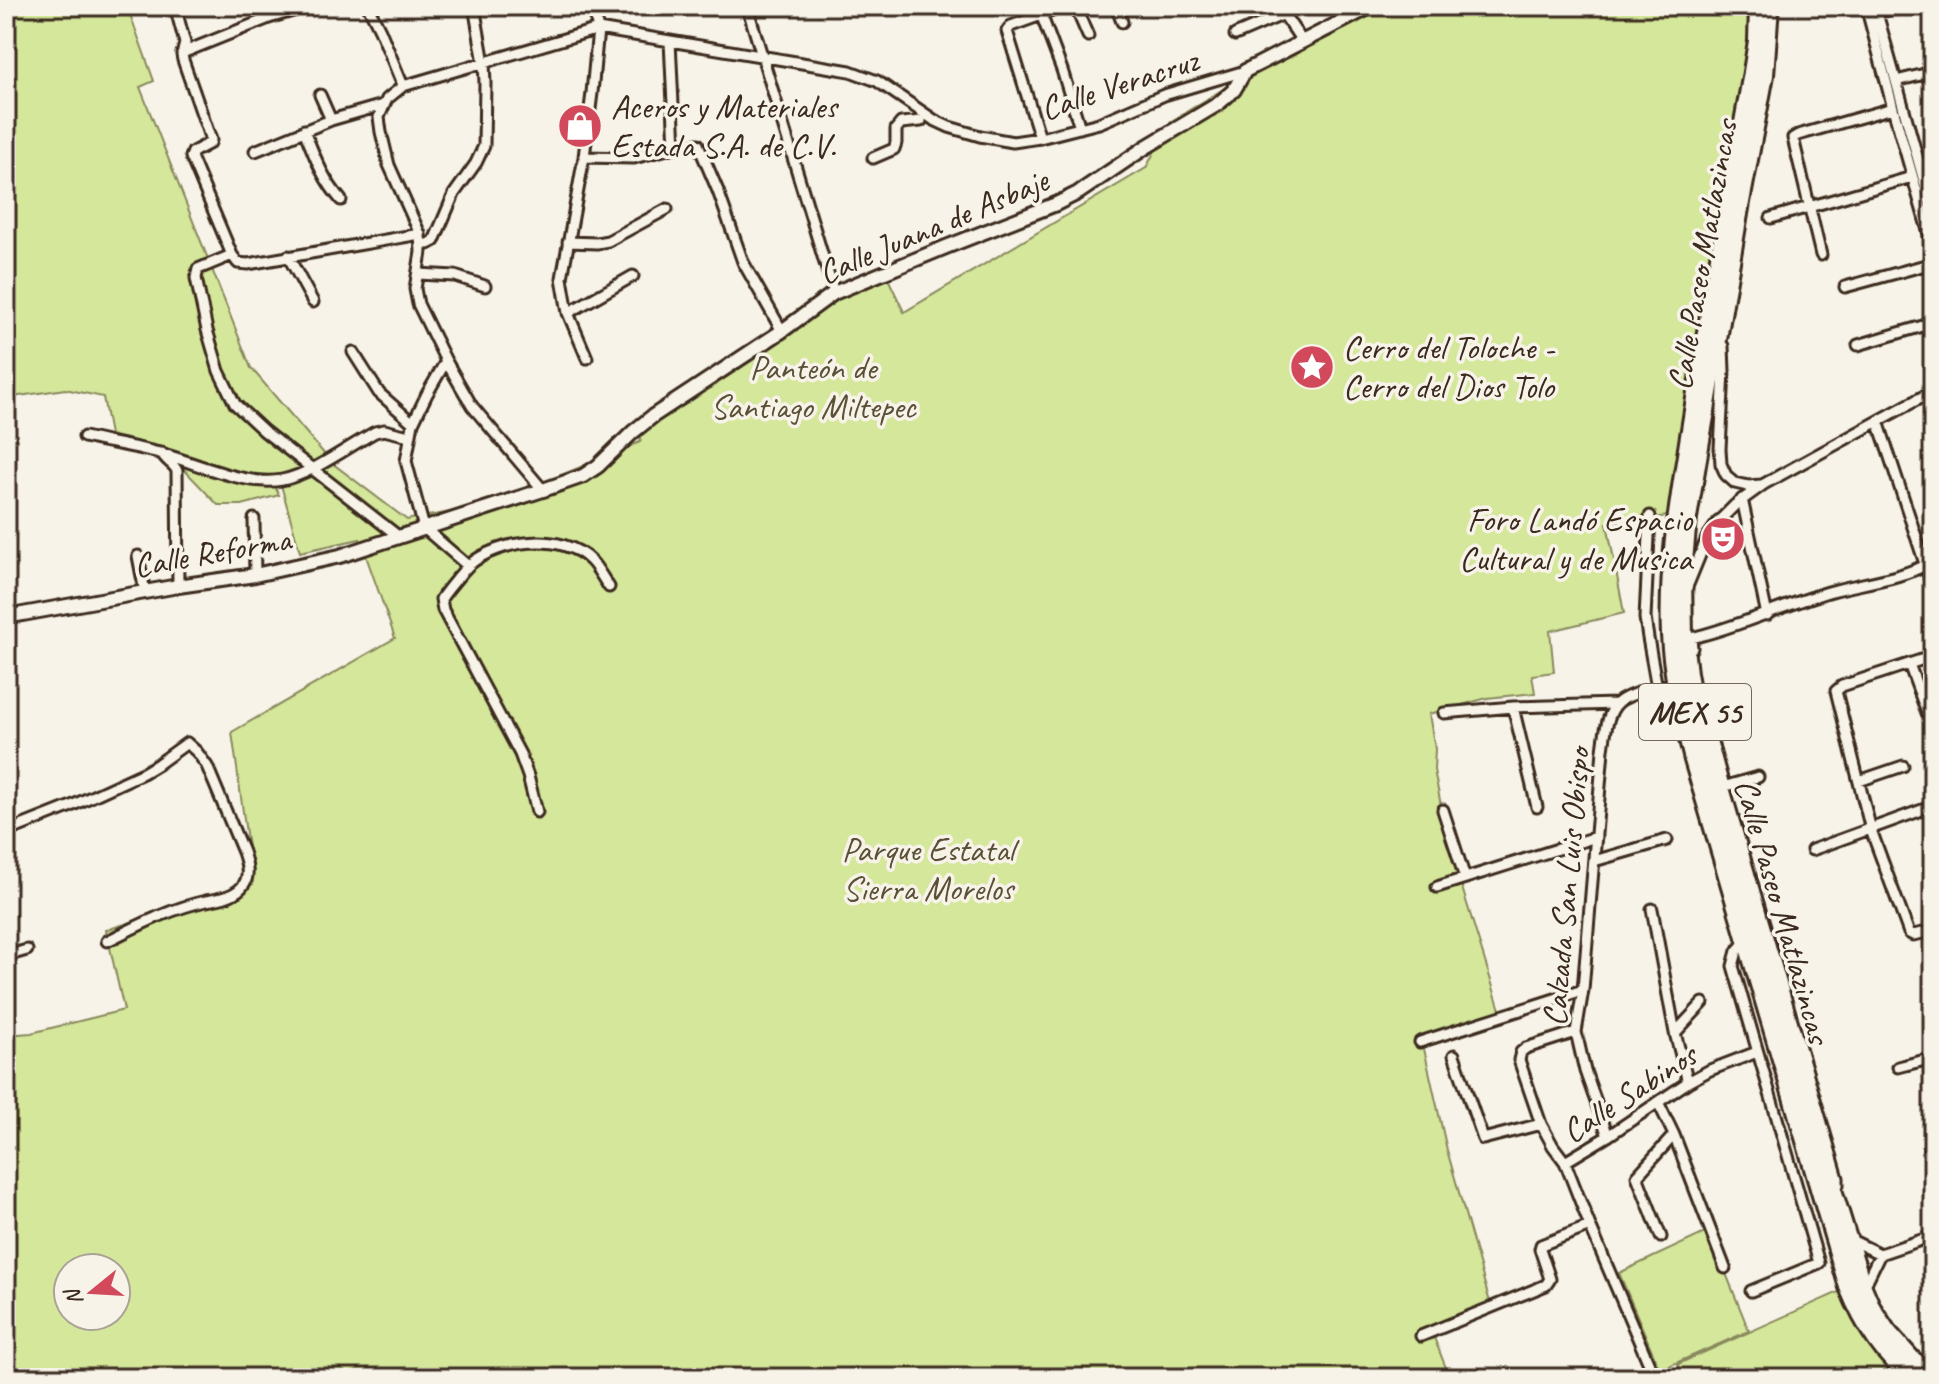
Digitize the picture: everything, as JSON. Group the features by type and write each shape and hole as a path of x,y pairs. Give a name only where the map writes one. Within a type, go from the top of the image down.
{"highway":[{"name":"Calle Paseo Matlazincas","path":"1758,6 1757,41 1721,324 1688,518 1683,572 1684,639 1690,690 1720,787 1723,839 1746,941 1838,1255 1856,1306 1876,1340 1896,1365 1912,1378"},
{"name":"Calle Paseo Matlazincas","path":"1770,6 1765,75 1735,199 1675,526 1669,589 1675,683 1693,760 1723,839 1863,1287 1887,1331 1912,1359 1933,1375"}],"street":[{"path":"175,6 185,43 183,60 211,140 193,152 191,157 232,255 242,265 372,243 421,239 428,244 434,241 454,194 481,155 485,134 484,63 474,6"},
{"path":"182,53 269,18 310,6"},
{"path":"368,6 403,86"},
{"path":"587,358 568,313 562,278 584,157 598,29 592,6"},
{"path":"747,6 834,293"},
{"path":"1040,138 1007,29 1040,10 1066,6"},
{"path":"1075,6 1088,36"},
{"path":"1116,6 1122,22"},
{"name":"Calle Juana de Asbaje","path":"424,528 590,472 653,416 834,293 1067,199 1156,140 1218,104 1234,90 1245,71 1372,6"},
{"path":"1866,6 1893,108 1933,213"},
{"path":"1913,6 1876,9 1896,81 1933,248"},
{"path":"1040,10 1080,128"},
{"path":"1235,35 1282,15 1302,41"},
{"path":"543,490 472,406 418,304 415,289 421,239 395,181 379,117 383,105 403,86 598,29"},
{"name":"Calle Veracruz","path":"598,29 864,75 934,120 962,132 1013,142 1040,138 1113,118 1164,95 1245,71"},
{"path":"670,41 675,147"},
{"path":"1896,81 1933,72"},
{"path":"320,95 331,120"},
{"path":"255,151 331,120 383,105"},
{"path":"1821,255 1793,140 1795,136 1893,108"},
{"path":"873,158 894,149 896,129 901,123 921,121"},
{"path":"304,130 323,176 341,200"},
{"path":"584,157 634,158 695,143 701,147 743,262 782,331"},
{"path":"1771,218 1933,171"},
{"path":"568,242 608,241 667,209"},
{"path":"232,255 198,269 196,278 219,371 230,395 246,416 398,536"},
{"path":"288,256 313,302"},
{"path":"1845,287 1933,263"},
{"path":"418,274 455,276 485,286"},
{"path":"568,313 633,276"},
{"path":"1858,345 1933,323"},
{"path":"1721,324 1724,371 1721,464 1726,475 1735,483 1748,486 1764,484"},
{"path":"353,352 379,393 413,423"},
{"path":"446,361 413,423 406,455 407,467 424,528 468,566"},
{"path":"1683,598 1707,538 1718,522 1742,499 1933,391"},
{"path":"1878,421 1929,563 1933,588"},
{"path":"84,437 162,453 256,480 283,480 312,469 375,432 384,430 409,436"},
{"path":"162,453 177,471 178,586"},
{"path":"1742,499 1767,615"},
{"path":"1650,516 1645,618 1657,688"},
{"path":"254,519 255,575"},
{"name":"Calle Reforma","path":"6,617 255,575 340,556 424,528"},
{"path":"537,812 520,754 441,604 444,595 468,566 491,553 524,542 551,542 566,546 591,560 609,587"},
{"path":"138,556 145,592"},
{"path":"1834,1193 1838,1178 1720,787 1698,693 1691,638 1823,594 1901,575 1929,563"},
{"path":"1933,656 1842,686 1836,691 1871,830 1909,933 1915,935 1933,931"},
{"path":"1909,664 1927,713"},
{"name":"Calzada San Luis Obispo","path":"1608,1136 1585,1071 1576,1032 1583,990 1603,750 1608,720 1616,704 1625,698 1675,683"},
{"path":"1444,713 1616,704"},
{"path":"1513,707 1537,807"},
{"path":"6,832 143,773 187,743 201,757 243,852 248,873 246,881 242,888 226,897 170,911 107,941"},
{"path":"1859,781 1903,766"},
{"path":"1720,787 1758,777"},
{"path":"1812,850 1933,806"},
{"path":"1443,810 1465,878"},
{"path":"1437,887 1596,837"},
{"path":"1594,861 1667,840"},
{"path":"1652,909 1675,1033 1688,1082"},
{"path":"1746,941 1737,951 1733,966 1819,1263 1751,1291"},
{"path":"6,956 27,950"},
{"path":"1420,1042 1583,990"},
{"path":"1675,1033 1703,1003"},
{"path":"1565,1162 1541,1124 1519,1056 1526,1048 1576,1032"},
{"name":"Calle Sabinos","path":"1655,1378 1565,1162 1659,1104 1688,1082 1757,1052"},
{"path":"1454,1055 1483,1139 1541,1124"},
{"path":"1898,1067 1933,1058"},
{"path":"1659,1104 1725,1268"},
{"path":"1782,1137 1797,1115"},
{"path":"1661,1237 1637,1176 1674,1135"},
{"path":"1421,1336 1548,1283 1550,1277 1541,1245 1590,1226"},
{"path":"1863,1287 1880,1254 1933,1236"},
{"path":"1847,1238 1880,1254"}],"green space":[{"name":"Parque Estatal Sierra Morelos","path":"6,6 127,6 154,81 140,87 251,368 332,463 407,520 455,511 507,495 640,442 645,422 832,302 886,274 904,312 1146,168 1170,122 1301,41 1371,6 1765,6 1685,514 1607,523 1624,613 1550,631 1554,672 1532,675 1535,693 1487,698 1429,714 1435,749 1434,770 1449,846 1502,1016 1422,1040 1447,1150 1491,1306 1431,1330 1450,1378 6,1378 6,1035 31,1033 124,1010 106,930 253,884 232,732 395,638 360,539 300,552 279,478 270,476 279,495 242,505 218,505 167,449 110,435 103,397 65,389 6,398"},
{"path":"1709,1231 1749,1331 1660,1370 1619,1273"},
{"path":"1861,1282 1880,1323 1933,1378 1681,1378 1678,1364"}],"place":[{"name":"Aceros y Materiales Estada S.A. de C.V.","path":"580,126"},
{"name":"Cerro del Toloche - Cerro del Dios Tolo","path":"1312,367"},
{"name":"Foro Landó Espacio Cultural y de Musica","path":"1723,539"}],"park label":[{"name":"Panteón de Santiago Miltepec","path":"813,386"}]}
